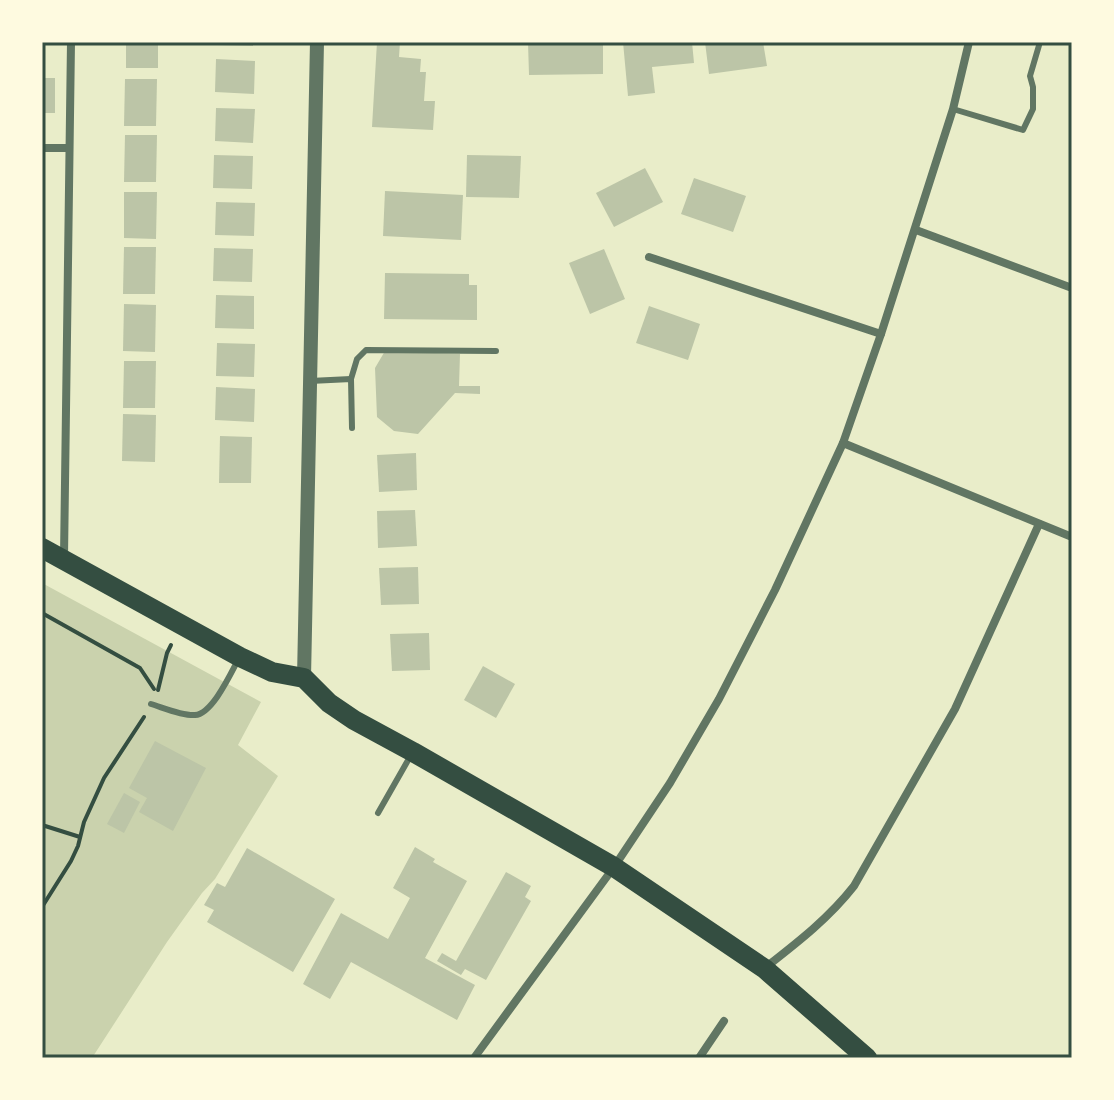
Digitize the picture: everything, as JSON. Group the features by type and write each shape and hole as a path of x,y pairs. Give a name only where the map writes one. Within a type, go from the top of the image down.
{"main road":[{"path":"42,548 240,657 272,672 304,678 329,703 354,720 614,867 765,969 867,1058"}],"street":[{"path":"64,561 71,42"},
{"path":"304,678 317,42"},
{"path":"474,1058 614,867 670,783 719,699 775,590 843,443 916,230 953,109 969,42"},
{"path":"42,148 69,148"},
{"path":"916,230 1072,288"},
{"path":"649,257 881,334"},
{"path":"843,443 1072,537"},
{"path":"765,969 820,923 854,886 955,709 1039,524"},
{"path":"699,1058 724,1021"}],"lane":[{"path":"953,109 1023,130 1033,109 1030,76 1040,42"},
{"path":"352,428 351,379 357,359 366,350 496,351"},
{"path":"310,381 351,379"},
{"path":"151,704 193,716 203,713 211,706 240,657"},
{"path":"378,813 413,752"}],"path":[{"path":"42,613 140,668 157,693 167,653 182,625"},
{"path":"42,907 71,861 104,778 151,704"},
{"path":"42,825 80,837"}],"green space":[{"path":"42,583 261,702 238,745 278,776 215,879 167,942 92,1058 42,1058"}],"building":[{"path":"126,42 158,42 158,68 126,68"},
{"path":"217,42 253,42 253,46 217,45"},
{"path":"377,42 400,42 399,57 421,59 420,72 426,72 424,101 435,101 433,130 372,127"},
{"path":"528,42 603,42 603,74 529,75"},
{"path":"623,42 692,42 694,63 652,67 655,93 628,96"},
{"path":"705,42 763,42 767,66 709,74"},
{"path":"216,59 255,61 254,94 215,92"},
{"path":"42,78 55,78 55,113 42,113"},
{"path":"125,79 157,79 156,126 124,126"},
{"path":"216,108 255,109 253,143 215,141"},
{"path":"125,135 157,135 156,182 124,182"},
{"path":"214,155 253,156 252,189 213,188"},
{"path":"467,155 521,156 519,198 466,197"},
{"path":"645,168 663,202 614,227 596,193"},
{"path":"694,178 746,196 733,232 681,214"},
{"path":"385,191 463,195 461,240 383,236"},
{"path":"124,192 157,192 156,239 124,238"},
{"path":"216,202 255,203 254,236 215,235"},
{"path":"124,247 156,247 155,294 123,294"},
{"path":"214,248 253,249 252,282 213,281"},
{"path":"604,249 625,299 590,314 569,263"},
{"path":"385,273 469,274 469,285 477,285 477,320 384,319"},
{"path":"216,295 254,296 254,329 215,328"},
{"path":"124,304 156,305 155,352 123,351"},
{"path":"649,306 700,324 688,360 636,343"},
{"path":"217,343 255,344 254,377 216,376"},
{"path":"385,351 460,354 459,386 480,386 480,394 455,393 418,434 394,431 377,417 375,368"},
{"path":"124,361 156,361 155,408 123,408"},
{"path":"216,387 255,389 254,422 215,420"},
{"path":"123,414 156,415 155,462 122,461"},
{"path":"220,436 252,437 251,483 219,483"},
{"path":"416,453 417,490 379,492 377,455"},
{"path":"415,510 417,546 378,548 377,511"},
{"path":"418,567 419,604 381,605 379,568"},
{"path":"429,633 430,670 392,671 390,634"},
{"path":"483,666 515,684 496,718 464,700"},
{"path":"155,741 206,768 173,831 139,812 147,798 129,788"},
{"path":"124,793 140,802 124,833 107,824"},
{"path":"415,847 435,859 433,862 467,881 425,958 475,985 457,1020 351,962 330,999 303,984 341,913 388,939 410,898 393,888"},
{"path":"247,848 335,899 293,972 207,922 214,910 204,905 217,883 225,887"},
{"path":"506,872 531,886 525,897 531,901 486,980 465,969 461,975 437,961 442,953 456,961"}]}
